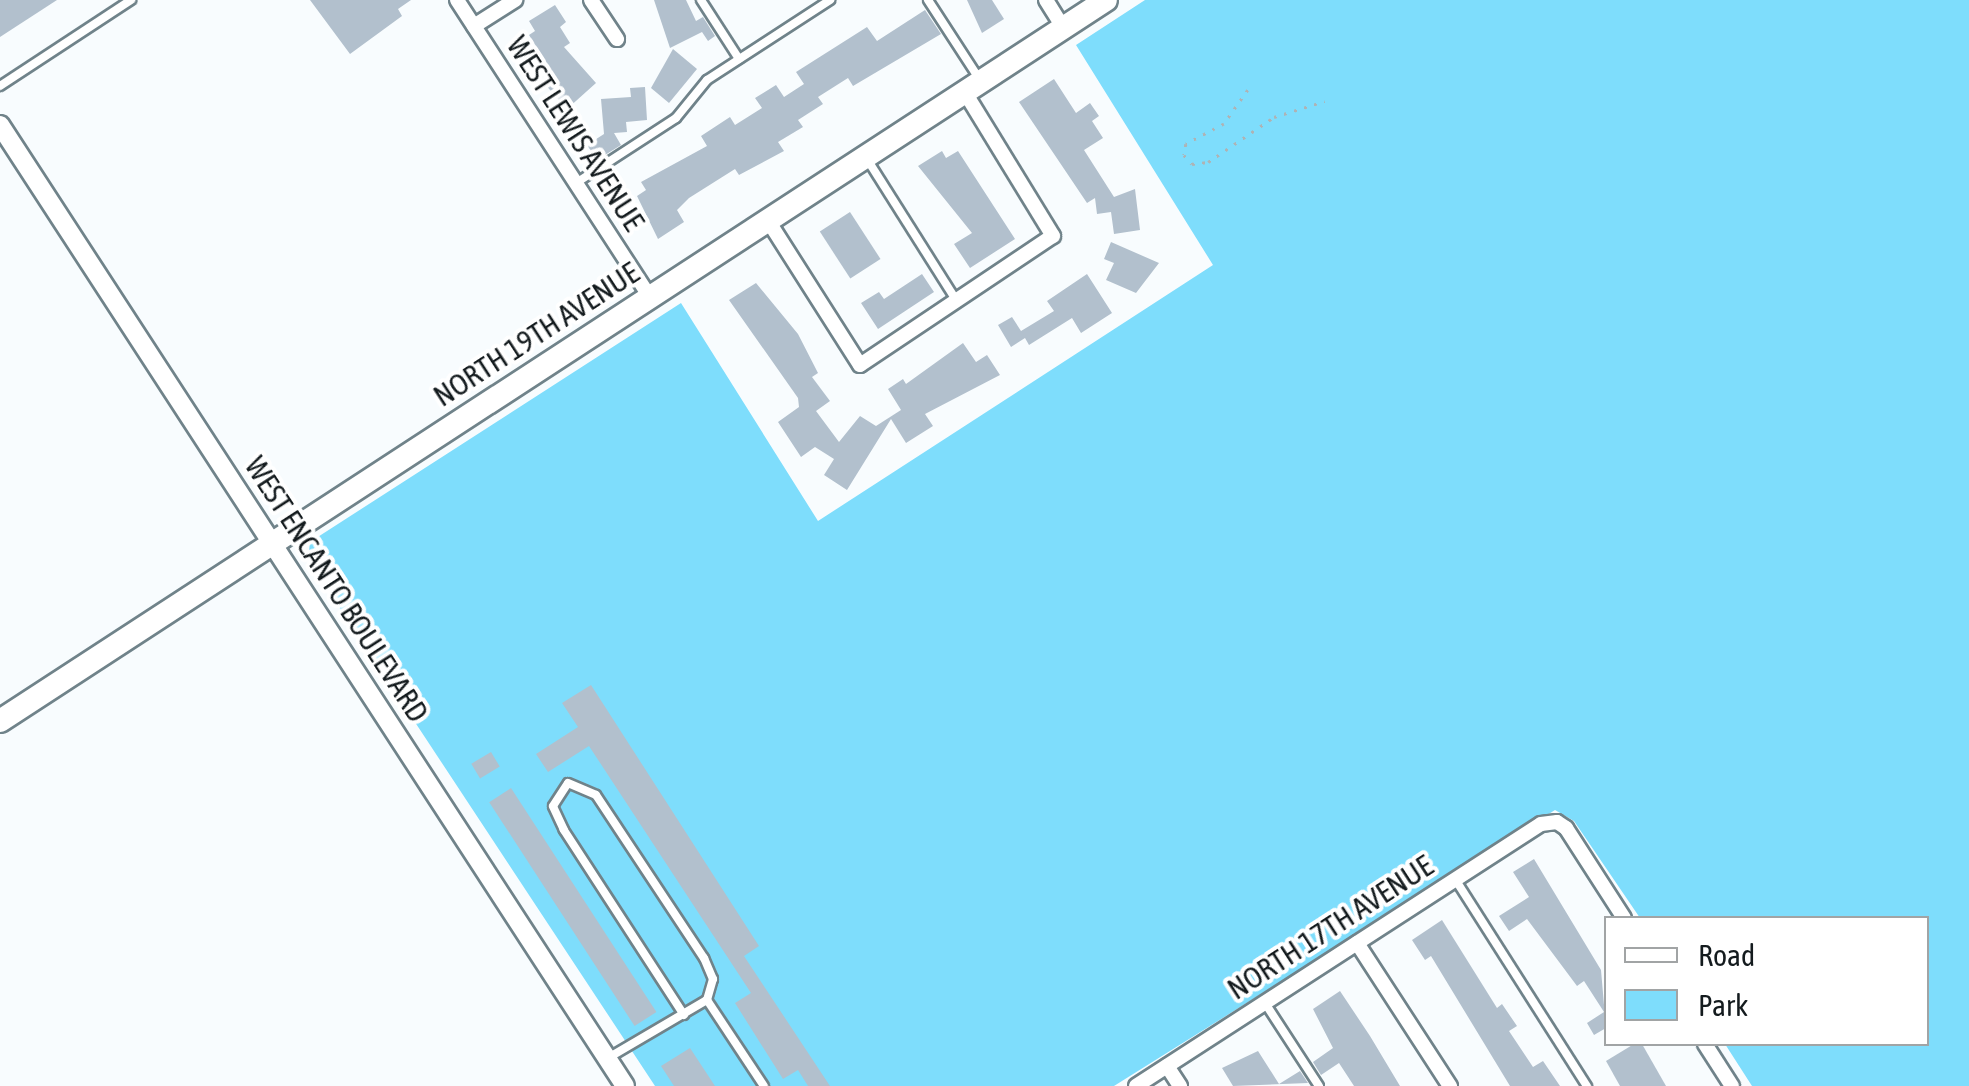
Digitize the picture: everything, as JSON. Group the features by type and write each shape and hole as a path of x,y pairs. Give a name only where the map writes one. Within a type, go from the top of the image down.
{"main road":[{"name":"NORTH 19TH AVENUE","path":"0,720 1106,0"}],"street":[{"name":"WEST LEWIS AVENUE","path":"457,0 649,296"},
{"path":"474,26 515,0"},
{"path":"591,0 616,40"},
{"path":"1046,0 1063,27"},
{"path":"767,219 860,365 1052,236 972,86"},
{"name":"WEST ENCANTO BOULEVARD","path":"0,125 274,540 626,1086"},
{"name":"NORTH 17TH AVENUE","path":"1136,1086 1541,824 1557,822 1623,916"},
{"path":"1357,943 1450,1086"},
{"path":"1706,1046 1732,1086"},
{"path":"1168,1066 1180,1086"}],"lane":[{"path":"0,86 132,0"},
{"path":"702,0 739,59"},
{"path":"576,183 676,118 707,80 830,0"},
{"path":"928,0 972,86"},
{"path":"865,156 956,301"},
{"path":"608,1058 684,1014 708,1000 713,979 704,958 596,795 568,783 554,796 558,818 684,1014"},
{"path":"1455,879 1588,1086"},
{"path":"708,1000 764,1086"},
{"path":"1265,1003 1319,1086"}],"path":[{"path":"1248,90 1224,124 1186,144 1184,155 1192,164 1208,162 1274,117 1325,100"}],"green space":[{"path":"1145,0 1969,0 1969,1086 1752,1086 1726,1046 1929,1046 1929,916 1639,916 1574,821 1555,810 1114,1086 655,1086 308,560 310,542 681,303 818,521 1213,265 1076,45"}],"building":[{"path":"0,0 57,0 0,37"},
{"path":"310,0 411,0 398,9 402,16 350,54"},
{"path":"654,0 686,0 696,21 703,17 715,36 708,41 702,32 670,48"},
{"path":"967,0 992,0 1004,19 982,33"},
{"path":"555,5 566,22 560,27 570,43 564,47 596,83 567,109 542,81 552,71 529,35 535,31 529,21"},
{"path":"925,10 941,34 853,86 848,78 818,97 823,104 798,120 803,127 778,142 784,151 739,175 735,169 689,198 677,210 684,222 658,239 637,196 646,190 641,182 707,146 701,136 730,117 735,125 762,108 755,98 776,85 784,97 804,84 796,72 867,27 877,41"},
{"path":"673,49 697,69 669,103 651,88"},
{"path":"1054,79 1076,113 1090,103 1099,116 1092,121 1103,138 1084,150 1114,197 1135,189 1140,230 1114,234 1111,212 1097,214 1095,198 1087,203 1019,102"},
{"path":"645,87 647,120 626,122 627,132 614,133 621,145 597,160 587,145 604,134 601,99 631,97 630,88"},
{"path":"942,151 946,158 958,151 1015,239 970,268 954,244 972,233 918,166"},
{"path":"850,212 880,259 850,279 820,232"},
{"path":"1111,242 1159,263 1136,293 1106,280 1114,263 1104,259"},
{"path":"922,274 934,292 878,329 861,303 879,292 884,299"},
{"path":"1087,274 1112,313 1081,333 1072,318 1029,345 1025,338 1011,347 998,325 1012,317 1021,331 1054,311 1047,301"},
{"path":"756,283 798,334 818,373 812,377 830,401 816,411 839,442 860,416 876,426 901,410 888,389 903,379 906,384 963,343 976,362 987,355 1000,375 925,414 933,426 906,443 891,419 847,490 824,475 834,459 815,447 801,457 778,422 799,407 798,398 729,300"},
{"path":"591,685 759,946 744,956 830,1086 808,1086 798,1070 783,1079 735,1003 751,993 589,746 548,772 536,754 578,727 562,703"},
{"path":"491,752 500,767 480,778 471,764"},
{"path":"511,788 656,1012 635,1026 489,802"},
{"path":"1534,859 1601,970 1604,1012 1584,981 1577,986 1527,919 1509,931 1499,916 1529,897 1513,872"},
{"path":"1442,920 1497,1008 1502,1004 1517,1026 1509,1031 1533,1067 1543,1061 1560,1086 1510,1086 1431,956 1425,960 1412,940"},
{"path":"1340,991 1400,1086 1354,1086 1339,1063 1321,1075 1313,1062 1333,1048 1313,1009"},
{"path":"1604,1012 1604,1029 1594,1035 1587,1023"},
{"path":"1631,1046 1643,1046 1666,1086 1620,1086 1606,1061"},
{"path":"690,1048 715,1086 674,1086 661,1066"},
{"path":"1258,1051 1279,1084 1300,1071 1308,1083 1233,1086 1222,1068"}]}
